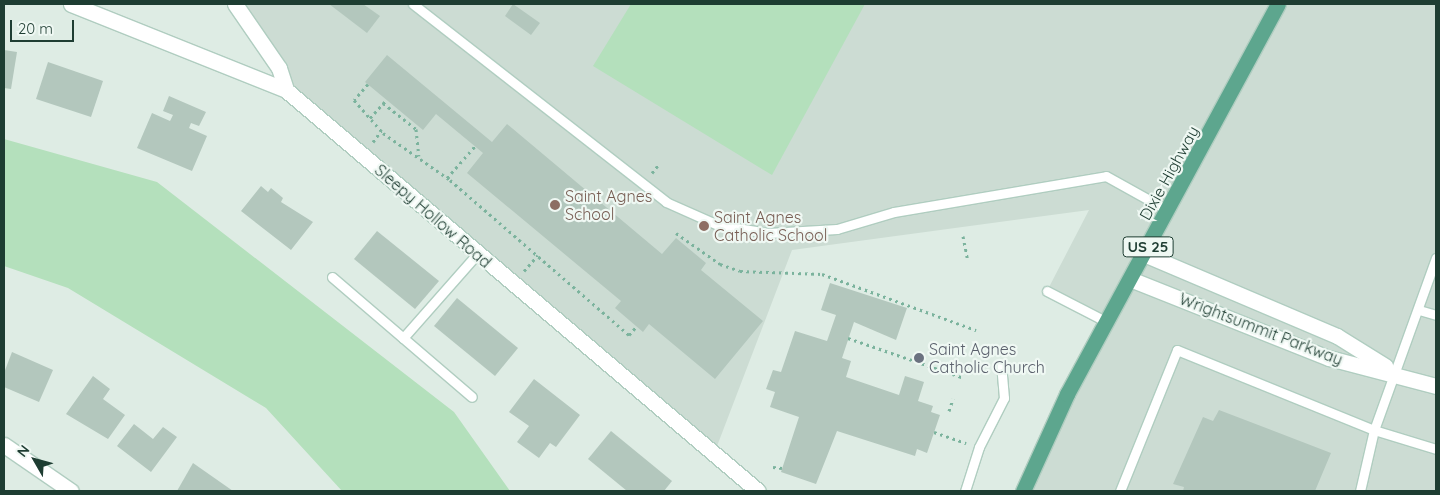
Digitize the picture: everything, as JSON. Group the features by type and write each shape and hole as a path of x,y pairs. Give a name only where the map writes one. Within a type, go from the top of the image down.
{"main road":[{"name":"Sleepy Hollow Road","path":"71,4 286,90 758,491"},
{"path":"235,4 275,61 286,90"},
{"name":"Dixie Highway","path":"1023,491 1067,394 1169,211 1278,4"},
{"name":"Wrightsummit Parkway","path":"1144,254 1338,336 1394,372"},
{"name":"Wrightsummit Parkway","path":"1130,278 1329,358 1394,372 1436,386"},
{"path":"4,445 72,491"}],"lane":[{"path":"413,4 659,198 718,224 768,233 837,229 894,212 1106,176 1169,211"},
{"path":"403,338 477,254"},
{"path":"1360,491 1374,430 1394,372 1419,310 1436,258"},
{"path":"332,277 472,396"},
{"path":"1047,291 1107,322"},
{"path":"1419,310 1436,315"},
{"path":"1120,491 1177,350 1374,430 1436,449"},
{"path":"965,491 979,447 1004,398 1001,366"}],"path":[{"path":"368,84 354,100 381,131 419,156 447,178 629,335 636,326"},
{"path":"370,118 384,101 416,129 419,156"},
{"path":"374,140 381,131"},
{"path":"447,178 475,146"},
{"path":"676,233 720,264 740,271 822,274 976,330"},
{"path":"963,236 968,261"},
{"path":"529,265 538,255"},
{"path":"848,338 961,377"},
{"path":"949,411 953,399"},
{"path":"934,432 974,445"},
{"path":"773,467 782,468"}],"shaded area":[{"name":"Saint Agnes Catholic School","path":"235,4 1436,4 1436,491 1023,491 1106,322 1047,291 1089,210 792,250 714,454 286,90"}],"green space":[{"path":"631,4 865,4 772,175 593,66"},
{"path":"4,139 157,182 454,412 510,491 342,491 266,408 68,288 4,266"}],"building":[{"path":"329,4 363,4 380,16 367,33"},
{"path":"513,4 540,23 531,35 505,16"},
{"path":"4,50 17,52 11,89 4,88"},
{"name":"Saint Agnes School","path":"387,55 492,142 507,124 662,254 676,238 706,263 701,270 763,321 715,379 649,324 643,332 615,308 621,301 467,173 483,153 436,114 423,130 365,82"},
{"path":"48,62 103,81 91,117 36,99"},
{"path":"169,96 206,112 199,126 191,123 189,128 207,136 192,171 137,148 152,113 170,121 173,115 163,111"},
{"path":"261,186 268,192 271,188 283,198 281,202 313,222 291,250 241,211"},
{"path":"377,231 439,281 415,309 354,259"},
{"path":"830,283 907,308 896,340 854,322 842,358 851,361 846,377 899,395 905,376 924,382 918,401 933,406 931,412 940,415 927,453 917,449 915,456 837,431 816,484 781,472 799,417 770,407 775,392 766,389 773,370 781,372 795,331 827,341 836,315 821,310"},
{"path":"457,298 518,348 495,376 434,326"},
{"path":"12,352 53,370 39,402 4,387 4,373"},
{"path":"93,376 110,389 103,399 125,415 108,439 66,414"},
{"path":"534,379 580,415 556,447 550,443 539,458 517,442 529,426 509,412"},
{"path":"1219,410 1331,453 1315,491 1183,491 1184,487 1173,484 1203,417 1213,421"},
{"path":"134,424 153,439 163,427 177,437 151,472 117,446"},
{"path":"611,431 672,481 664,491 627,491 588,459"},
{"path":"193,463 233,491 177,491"}],"place":[{"name":"Saint Agnes School","path":"555,205"},
{"name":"Saint Agnes Catholic School","path":"704,226"},
{"name":"Saint Agnes Catholic Church","path":"919,358"}]}
